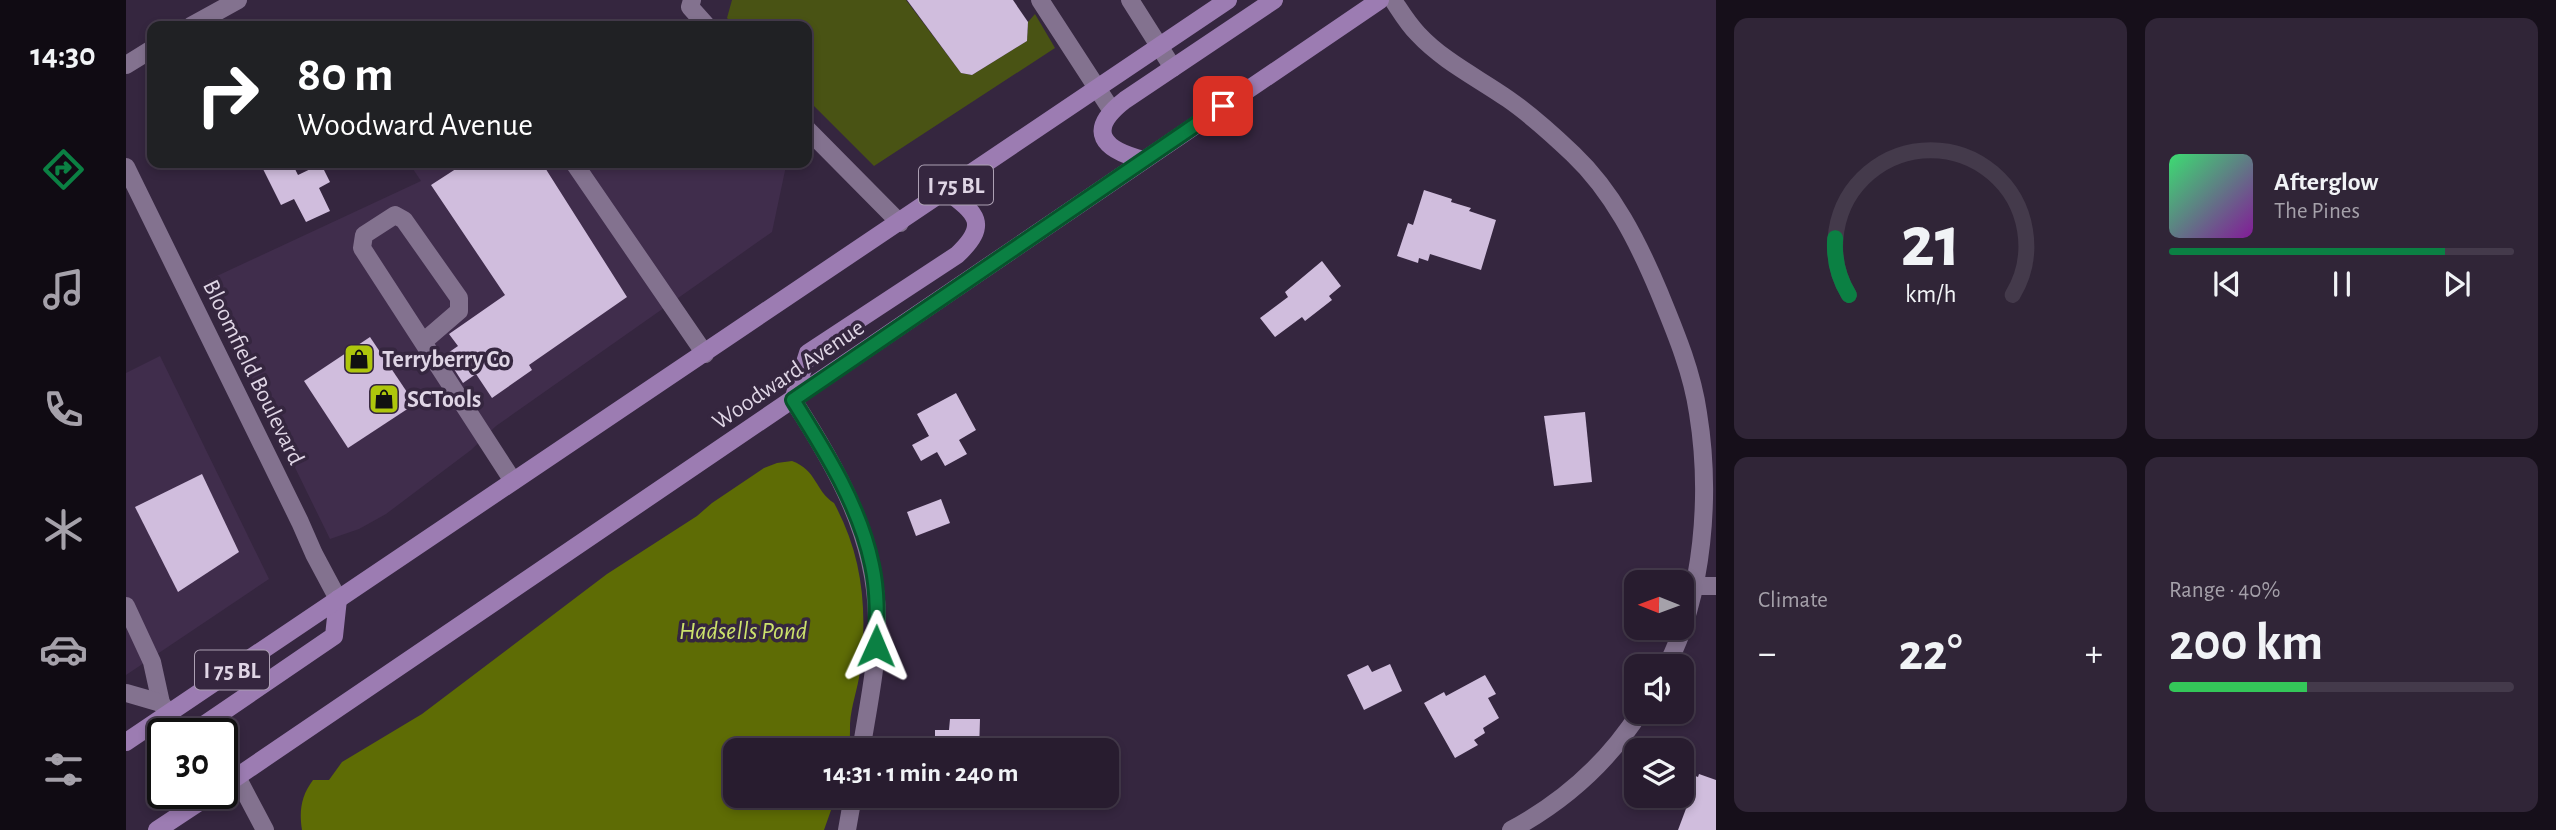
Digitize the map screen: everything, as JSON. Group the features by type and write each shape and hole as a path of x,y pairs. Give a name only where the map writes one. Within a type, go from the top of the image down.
{"main road":[{"name":"I 75 BL","path":"126,742 165,708 338,598 705,354 1228,0"},
{"path":"1144,160 1115,151 1106,141 1104,124 1112,111 1274,0"},
{"name":"Woodward Avenue","path":"238,775 1380,0"},
{"path":"793,400 808,353 957,255 968,243 976,228 975,216 969,207 947,191"},
{"path":"214,718 334,636 338,598"},
{"name":"Woodward Avenue","path":"157,830 188,809"}],"street":[{"path":"200,21 238,0"},
{"path":"692,0 690,7 703,21"},
{"path":"1040,0 1112,111"},
{"path":"1130,0 1173,68"},
{"path":"1393,0 1408,24 1429,45 1542,125 1576,156 1615,205 1640,247 1676,332 1699,413 1703,500 1701,543 1695,586 1682,630 1671,654"},
{"path":"126,65 147,52"},
{"path":"812,134 900,223"},
{"name":"Bloomfield Boulevard","path":"126,167 314,554 338,598"},
{"path":"577,168 705,354"},
{"path":"424,342 459,311 459,298 404,220 395,215 364,235 362,248 513,481"},
{"path":"793,400 846,493 873,566 877,601 876,646 863,738"},
{"path":"1699,413 1716,424"},
{"path":"1695,586 1716,586"},
{"path":"126,606 152,662 165,708 172,718"},
{"path":"126,693 165,708"},
{"path":"1511,830 1573,788 1622,738 1632,724"},
{"path":"238,806 265,830"},
{"path":"847,830 851,808"}],"shaded area":[{"path":"732,0 906,0 961,73 972,75 1027,41 1028,22 1035,14 1055,48 874,166 812,104 812,21 730,21 727,18"},
{"path":"412,168 786,168 772,232 496,426 471,450 386,514 359,529 330,539 204,282 421,181"},
{"path":"160,356 269,579 126,675 126,373"}],"water":[{"name":"Hadsells Pond","path":"792,461 800,465 834,503 844,523 857,564 863,627 860,671 850,738 723,738 723,808 832,808 824,830 302,830 302,804 313,780 329,780 342,762 422,714 607,574 697,516 764,468"}],"building":[{"path":"907,0 1013,0 1028,22 1027,41 972,75 961,73"},
{"path":"262,168 294,168 298,175 313,168 323,168 330,182 319,188 330,211 306,222 294,199 281,205"},
{"path":"457,168 545,168 627,297 529,365 532,370 492,398 476,374 463,383 445,355 458,346 449,334 505,295 431,185"},
{"path":"1424,190 1452,199 1451,202 1471,208 1469,211 1496,220 1481,270 1430,254 1428,261 1419,258 1418,263 1397,256 1408,223 1413,225"},
{"path":"1322,261 1341,286 1329,296 1332,300 1305,321 1302,317 1275,337 1260,318 1288,297 1285,292"},
{"path":"370,337 415,404 348,448 304,381"},
{"path":"956,393 976,430 959,440 967,454 945,466 937,452 921,461 912,445 929,436 917,414"},
{"path":"1585,412 1592,482 1554,486 1544,416"},
{"path":"202,474 239,552 178,592 135,507"},
{"path":"941,499 950,523 916,536 907,512"},
{"path":"1390,664 1402,691 1364,710 1347,675 1368,665 1372,672"},
{"path":"1485,675 1496,694 1488,698 1499,718 1483,728 1485,733 1474,740 1478,745 1455,758 1424,703 1444,692 1446,696"},
{"path":"950,719 980,719 979,738 935,738 935,730 949,730"},
{"path":"1699,774 1716,780 1716,830 1678,830 1686,808 1694,808 1694,776 1698,777"}],"place":[{"name":"Terryberry Co","path":"359,359"},
{"name":"SCTools","path":"384,399"}],"route":[{"path":"876,646 877,601 868,549 833,466 793,400 1223,106"}]}
